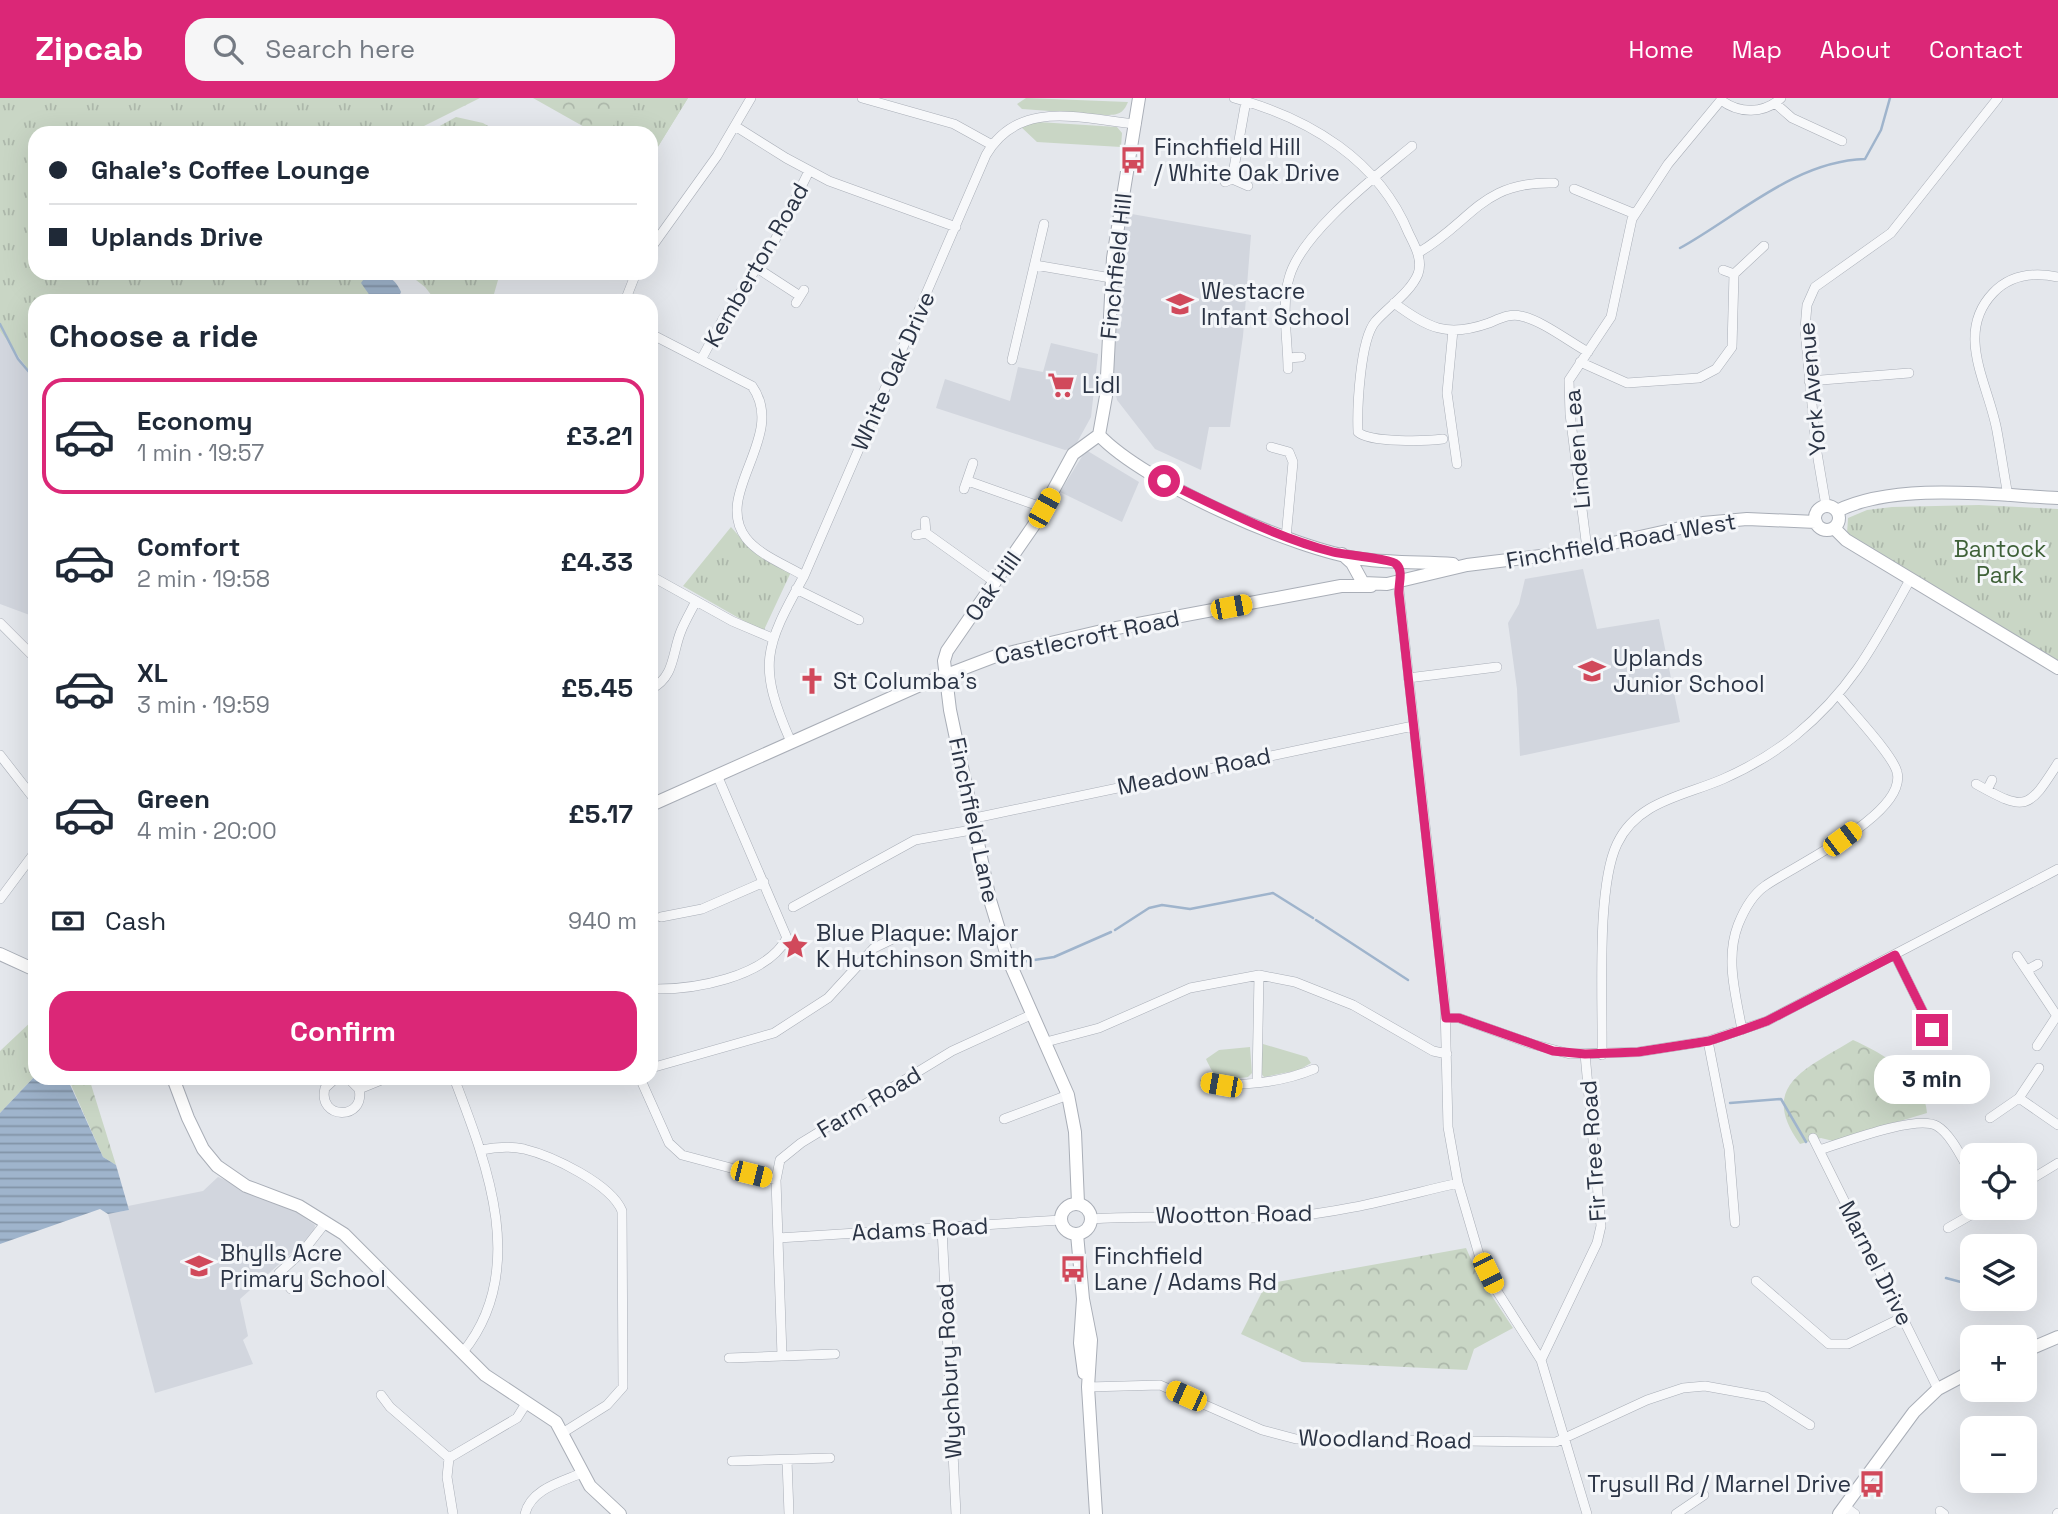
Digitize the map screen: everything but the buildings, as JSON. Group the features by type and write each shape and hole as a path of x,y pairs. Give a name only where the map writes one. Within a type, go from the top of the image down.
{"street":[{"path":"658,238 736,126 751,98"},
{"path":"862,98 954,124 992,145"},
{"name":"Finchfield Hill","path":"1100,435 1106,396 1111,278 1139,98"},
{"path":"1234,98 1303,124 1344,150 1376,177 1400,211 1418,253 1417,276 1374,324 1366,340 1358,432 1364,437 1443,439"},
{"name":"York Avenue","path":"1832,509 1809,381 1805,311 1815,288 1891,233 1998,98"},
{"name":"Linden Lea","path":"1587,549 1568,395 1571,374 1611,317 1625,243 1635,214 1668,164 1723,99 1732,107 1750,111 1778,101 1791,118 1842,141"},
{"path":"1246,101 1229,180 1248,186"},
{"name":"White Oak Drive","path":"791,742 777,710 769,680 768,659 772,638 804,576 992,145 1006,129 1036,117 1136,124"},
{"path":"736,126 809,171 851,190 919,211 956,227"},
{"path":"1288,369 1287,291 1294,263 1313,236 1412,146"},
{"name":"Kemberton Road","path":"702,358 723,319 757,268 809,171"},
{"path":"1418,253 1450,234 1480,202 1495,193 1524,183 1554,183"},
{"path":"1574,189 1635,214"},
{"path":"1012,360 1044,224"},
{"path":"1580,362 1627,383 1699,378 1716,369 1732,347 1734,274 1764,246"},
{"path":"1035,265 1111,278"},
{"path":"757,268 800,296"},
{"path":"1723,270 1734,274"},
{"path":"2008,496 1997,430 1977,363 1976,319 1989,297 2011,280 2034,275 2058,277"},
{"path":"1394,303 1425,325 1453,330 1467,330 1507,316 1522,316 1588,352"},
{"path":"1453,330 1447,393 1457,464"},
{"path":"658,337 752,386 760,398 764,412 738,500 736,518 750,543 804,576"},
{"path":"1288,358 1301,357"},
{"path":"1809,381 1909,373"},
{"path":"1100,435 1137,467 1286,538 1342,554 1358,567 1359,579 1371,586"},
{"name":"Oak Hill","path":"948,674 944,661 947,651 996,583 1044,508 1073,454 1100,435"},
{"path":"1271,447 1289,452 1293,462 1286,538"},
{"path":"973,463 966,485 1044,508"},
{"path":"1832,509 1839,522 1834,528 1824,530 1816,522 1817,512 1863,502 1903,496 2058,498"},
{"name":"Finchfield Road West","path":"1371,586 1395,586 1467,565 1587,549 1703,523 1758,519 1816,522"},
{"path":"925,521 926,533"},
{"path":"1834,528 1846,540 2058,667"},
{"path":"916,535 926,533 996,583"},
{"path":"1392,560 1401,571 1395,586 1408,678 1446,1018 1448,1127 1458,1184 1480,1258 1495,1288 1541,1360 1587,1514"},
{"name":"Finchfield Road West","path":"1358,567 1392,560 1467,565"},
{"path":"1340,586 1358,567"},
{"path":"1602,1055 1606,875 1619,840 1635,820 1658,802 1724,779 1766,756 1794,736 1839,696 1869,654 1911,578"},
{"path":"658,580 772,638"},
{"path":"1340,586 1371,586"},
{"name":"Castlecroft Road","path":"658,802 948,674 996,656 1057,640 1340,586"},
{"path":"796,589 859,620"},
{"path":"658,684 671,669 681,629 696,601"},
{"path":"0,623 28,651"},
{"path":"1408,678 1497,667"},
{"name":"Finchfield Lane","path":"948,674 950,710 993,911 1008,959 1068,1095 1075,1132 1078,1203"},
{"path":"1742,1030 1732,954 1738,925 1750,900 1765,886 1842,839 1883,808 1892,799 1897,785 1895,766 1839,696"},
{"name":"Meadow Road","path":"793,907 915,840 1413,726"},
{"path":"0,755 28,791"},
{"path":"1976,784 2010,802 2027,802 2039,792 2058,762"},
{"path":"658,989 712,983 773,957 787,938 717,775"},
{"path":"1987,790 1992,780"},
{"path":"0,899 28,861"},
{"path":"1446,1018 1459,1018 1553,1051 1585,1054 1638,1052 1709,1041 1767,1021 2058,869"},
{"path":"661,917 702,909 764,882"},
{"path":"658,1066 740,1045 774,1033 828,998 874,948 901,935"},
{"path":"0,954 28,967"},
{"path":"1895,955 1932,1030"},
{"path":"2017,956 2057,1015 2037,1046"},
{"path":"2028,970 2038,964"},
{"path":"1046,1042 1100,1028 1190,988 1259,975 1295,982 1353,1005 1433,1051 1447,1054"},
{"path":"1257,1082 1259,975"},
{"name":"Farm Road","path":"782,1356 776,1180 780,1160 801,1143 952,1051 1033,1014"},
{"path":"1709,1041 1726,1129 1735,1223"},
{"name":"Fir Tree Road","path":"1541,1360 1597,1243 1601,1226 1585,1054"},
{"path":"1990,1118 2019,1098 2039,1068"},
{"path":"1205,1082 1221,1085 1257,1082 1314,1069"},
{"path":"176,1085 203,1149 217,1166 246,1186 299,1206 326,1222 366,1253 485,1375 548,1414 564,1432 582,1473 598,1495 620,1514"},
{"path":"327,1085 323,1094 327,1106 336,1113 348,1113 357,1106 359,1088"},
{"path":"356,1085 359,1088"},
{"path":"359,1088 367,1085"},
{"path":"457,1085 481,1150 495,1208 497,1262 484,1320 463,1352"},
{"path":"642,1085 669,1143 682,1155 776,1180"},
{"path":"1004,1119 1068,1095"},
{"path":"2019,1098 2058,1125"},
{"path":"1819,1150 1907,1125 1929,1123 1944,1132 1960,1157"},
{"name":"Marnel Drive","path":"1813,1138 1938,1389"},
{"path":"481,1150 506,1147 544,1155 608,1191 619,1204 623,1223 622,1387 607,1405 564,1432"},
{"path":"2037,1176 2058,1163"},
{"name":"Wootton Road","path":"1091,1219 1296,1216 1458,1184"},
{"path":"1078,1203 1087,1209 1091,1219 1087,1229 1077,1234 1064,1228 1061,1220 1065,1209 1078,1203"},
{"name":"Adams Road","path":"778,1238 1061,1220"},
{"path":"1948,1228 1962,1220"},
{"path":"291,1289 278,1273 304,1250 326,1222"},
{"name":"Wychbury Road","path":"942,1228 956,1514"},
{"path":"1077,1234 1083,1299 1091,1340 1088,1387 1096,1514"},
{"path":"1756,1281 1829,1344 1848,1343 1903,1317"},
{"path":"2037,1345 2058,1337"},
{"path":"729,1358 835,1354"},
{"path":"1846,1511 1914,1412 1938,1389 1960,1377"},
{"name":"Woodland Road","path":"1088,1387 1160,1385 1262,1430 1296,1439 1556,1442 1647,1400 1683,1388 1704,1386 1766,1397 1810,1425"},
{"path":"394,1396 384,1399 449,1458"},
{"path":"449,1458 517,1418 527,1402"},
{"path":"449,1458 447,1477 453,1514"},
{"path":"732,1461 830,1458"},
{"path":"787,1460 789,1514"},
{"path":"526,1514 539,1492 582,1473"},
{"path":"1676,1514 1704,1495"}],"shaded area":[{"name":"Westacre Infant School","path":"1126,213 1251,235 1243,336 1230,427 1209,427 1201,470 1155,449 1117,400 1113,380 1116,278"},
{"path":"0,331 28,369 28,614 0,604"},
{"path":"1051,343 1098,354 1091,417 1074,448 1065,450 936,408 945,379 1010,401 1018,367 1043,372"},
{"path":"1086,450 1139,482 1122,522 1060,492"},
{"name":"Uplands Junior School","path":"1583,569 1597,629 1659,619 1680,722 1520,756 1517,689 1508,623 1519,604 1525,579"},
{"name":"Bhylls Acre Primary School","path":"218,1177 290,1208 315,1225 314,1233 240,1299 248,1336 243,1340 253,1364 155,1393 108,1214 129,1210 128,1206 203,1191"}],"green space":[{"path":"0,98 480,98 424,126 28,126 28,280 370,280 376,294 28,294 28,369 0,331"},
{"path":"533,98 688,98 658,147 658,126 583,126"},
{"path":"629,98 688,98 658,147 658,126 613,126"},
{"path":"1026,98 1128,102 1120,113 1105,115 1022,109 1017,104"},
{"path":"456,117 488,126 440,126"},
{"path":"1038,122 1117,127 1122,133 1121,147 1037,142 1019,125"},
{"path":"416,280 498,280 494,294 430,294"},
{"name":"Bantock Park","path":"1979,505 2058,509 2058,663 1847,534 1848,518 1867,510"},
{"path":"731,527 745,543 791,572 763,632 683,586"},
{"path":"28,1025 28,1083 0,1113 0,1051"},
{"path":"1853,1040 1889,1059 1900,1068 1919,1088 1927,1113 1833,1141 1821,1138 1800,1144 1788,1124 1784,1107 1786,1093 1794,1080 1805,1070"},
{"path":"1263,1044 1307,1057 1311,1063 1299,1070 1264,1077 1260,1072"},
{"path":"1250,1047 1252,1073 1248,1077 1221,1079 1206,1059 1219,1050"},
{"path":"71,1085 91,1085 116,1165 103,1157"},
{"path":"1466,1248 1478,1275 1513,1328 1474,1349 1467,1370 1302,1362 1241,1334 1266,1284"}],"water":[{"path":"363,280 393,280 401,292 369,294 361,283"},
{"path":"28,1083 70,1085 103,1157 116,1165 129,1210 108,1214 100,1209 0,1244 0,1113"}],"waterway":[{"path":"1680,248 1791,180 1839,162 1865,159 1881,130 1890,98"},
{"path":"0,324 18,359 28,371"},
{"path":"1115,930 1149,908 1162,905 1190,909 1273,893 1313,918"},
{"path":"1316,920 1408,980"},
{"path":"1021,962 1054,957 1111,932"},
{"path":"1730,1103 1781,1099 1806,1142"},
{"path":"1946,1278 1960,1282"}],"place":[{"name":"Finchfield Hill / White Oak Drive","path":"1133,160"},
{"name":"Westacre Infant School","path":"1180,304"},
{"name":"Lidl","path":"1061,385"},
{"name":"Uplands Junior School","path":"1592,671"},
{"name":"St Columba's","path":"812,681"},
{"name":"Blue Plaque: Major K Hutchinson Smith","path":"795,946"},
{"name":"Bhylls Acre Primary School","path":"199,1266"},
{"name":"Finchfield Lane / Adams Rd","path":"1073,1269"},
{"name":"Trysull Rd / Marnel Drive","path":"1872,1484"}],"route":[{"path":"1164,481 1286,538 1363,559 1392,560 1398,565 1401,571 1398,581 1399,594 1446,1018 1459,1018 1553,1051 1602,1055 1638,1052 1709,1041 1767,1021 1895,955 1932,1030"}]}
